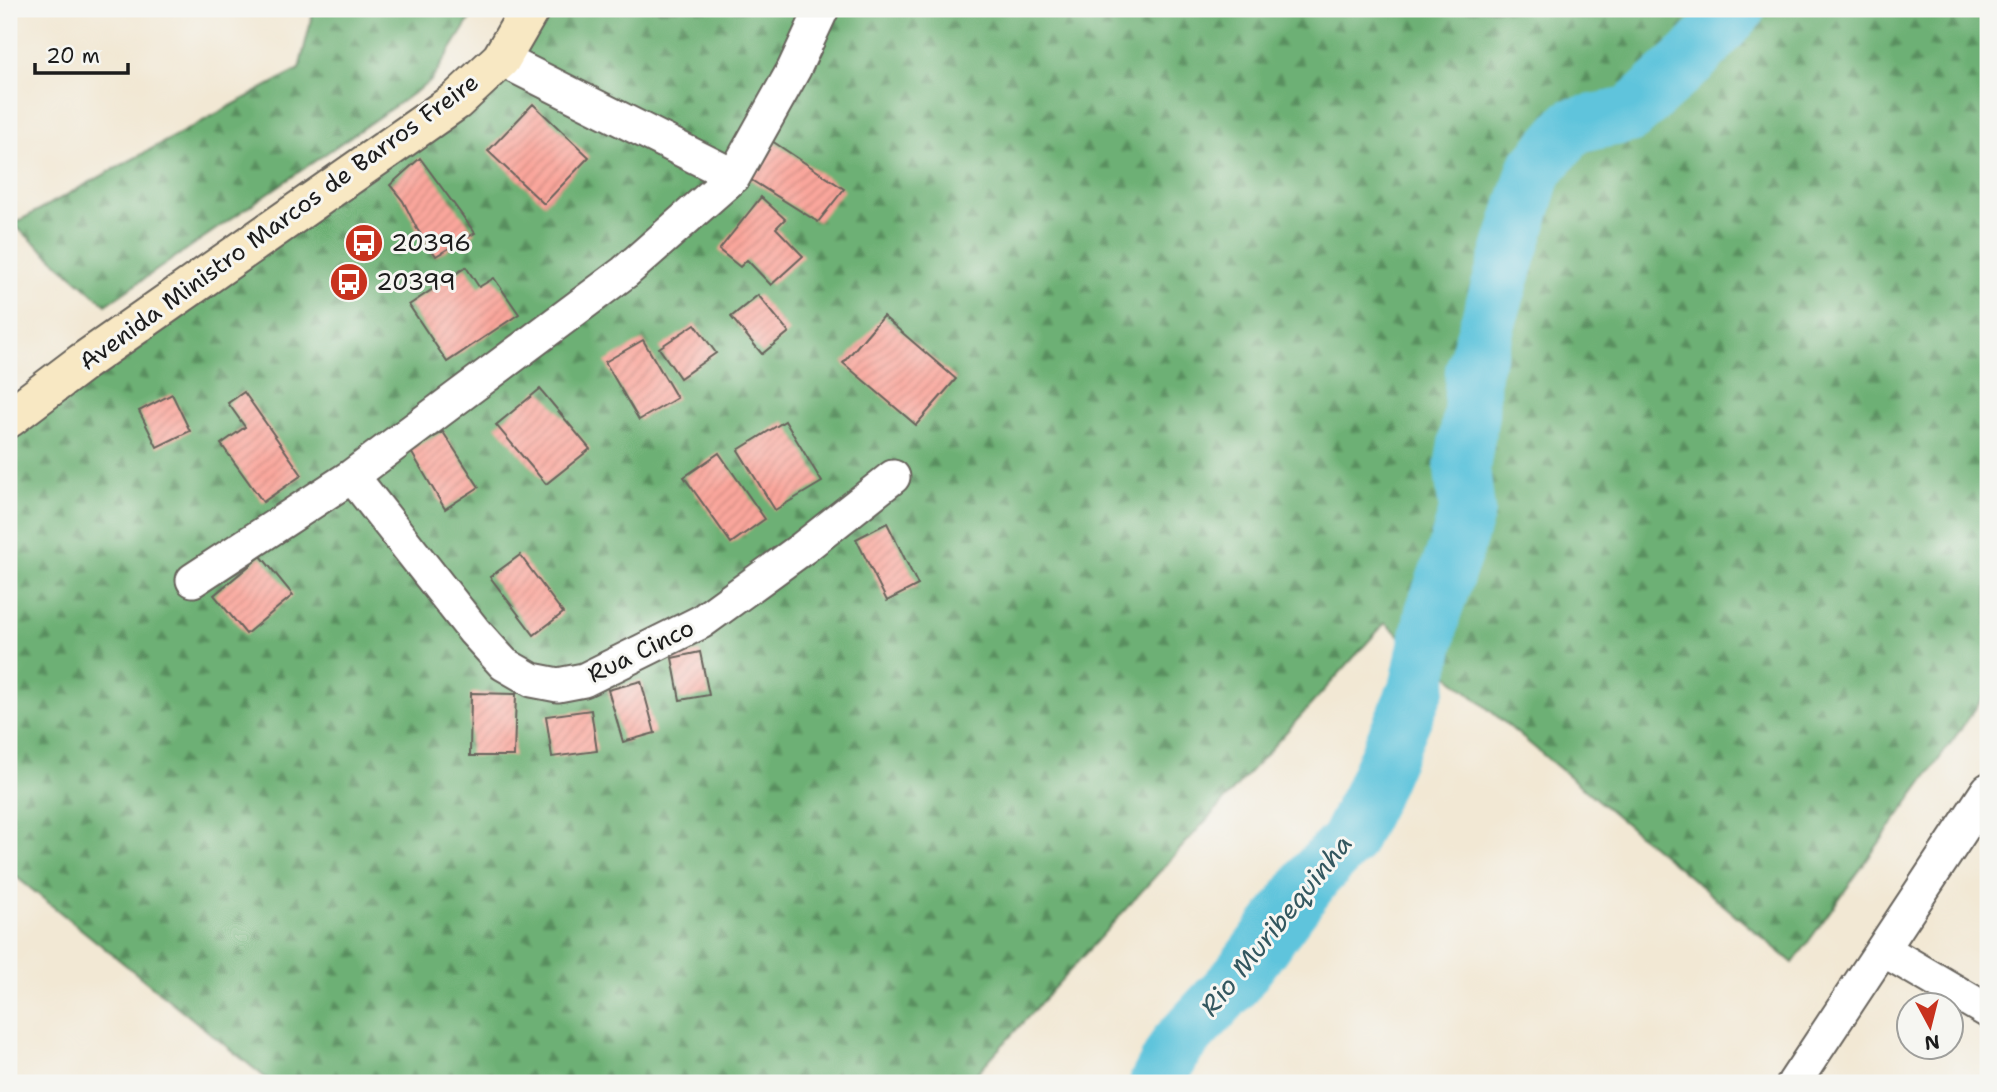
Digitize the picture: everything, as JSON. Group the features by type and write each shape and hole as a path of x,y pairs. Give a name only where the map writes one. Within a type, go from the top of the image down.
{"street":[{"name":"Avenida Ministro Marcos de Barros Freire","path":"9,418 83,362 456,101 501,59 530,9"},
{"path":"193,580 352,476 625,272 734,176 794,69 822,9"},
{"path":"501,59 734,176"},
{"name":"Rua Cinco","path":"352,476 474,631 504,664 532,680 558,685 594,676 701,622 803,548 893,477"},
{"path":"1794,1083 1988,790"},
{"path":"1884,950 1988,1011"}],"green space":[{"path":"314,9 476,9 431,81 106,305 13,224 299,69"},
{"path":"530,9 1988,9 1988,691 1793,963 1385,623 968,1083 272,1083 9,871 9,418 501,59"}],"building":[{"path":"533,104 589,157 544,204 488,151"},
{"path":"772,141 844,189 818,222 748,178"},
{"path":"420,158 475,233 436,256 417,229 403,201 390,185"},
{"path":"761,197 785,219 776,228 803,256 771,285 747,260 740,267 719,250"},
{"path":"466,267 479,287 494,278 519,314 447,362 409,305"},
{"path":"758,295 789,332 762,354 731,317"},
{"path":"883,316 956,379 916,425 843,363"},
{"path":"695,324 716,353 680,378 659,348"},
{"path":"643,340 677,398 639,420 605,362"},
{"path":"540,389 590,449 546,484 496,425"},
{"path":"244,392 302,475 263,502 221,444 245,427 228,403"},
{"path":"172,394 190,431 157,447 139,411"},
{"path":"785,421 822,482 775,510 738,450"},
{"path":"443,432 479,487 445,509 410,450"},
{"path":"719,453 765,519 731,543 684,477"},
{"path":"887,523 918,585 887,601 856,539"},
{"path":"520,555 563,613 534,635 490,577"},
{"path":"261,556 293,595 246,634 214,595"},
{"path":"700,652 709,695 680,700 672,658"},
{"path":"641,681 655,733 623,742 608,690"},
{"path":"471,693 516,694 514,756 470,756"},
{"path":"591,710 597,751 552,757 546,716"}],"waterway":[{"name":"Rio Muribequinha","path":"1157,1083 1177,1045 1235,982 1315,875 1347,842 1418,685 1433,612 1467,511 1462,468 1471,414 1473,371 1535,170 1573,126 1629,115 1693,57 1737,9"}],"place":[{"name":"20396","path":"364,243"},
{"name":"20399","path":"349,282"}]}
